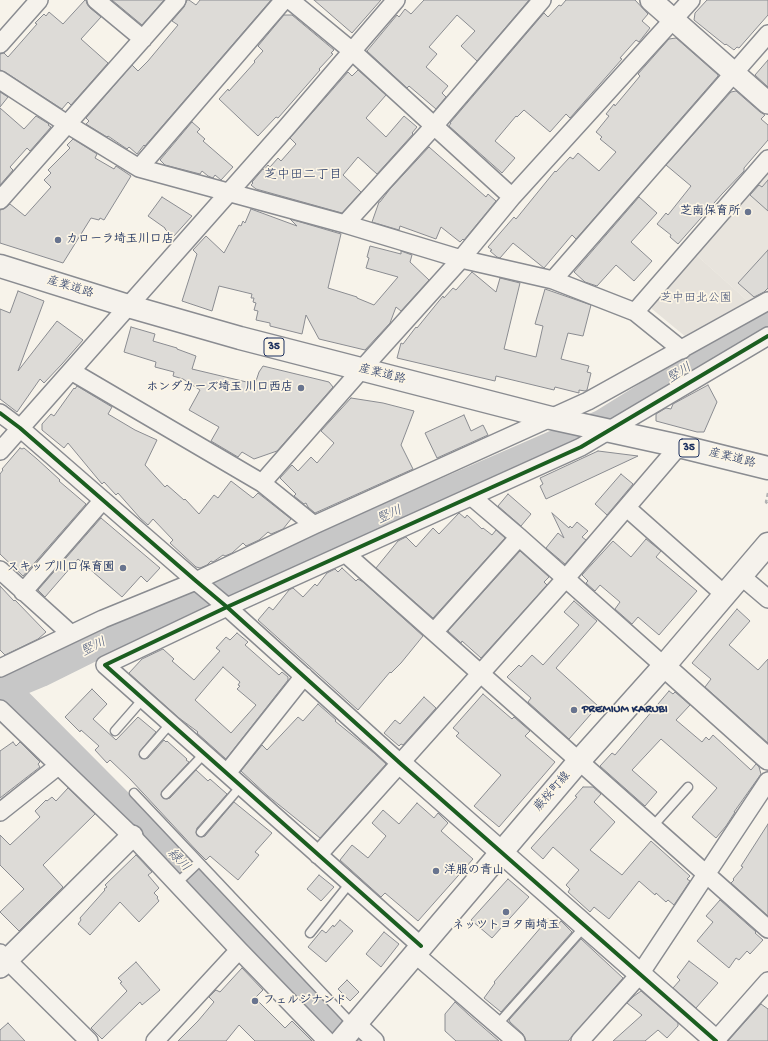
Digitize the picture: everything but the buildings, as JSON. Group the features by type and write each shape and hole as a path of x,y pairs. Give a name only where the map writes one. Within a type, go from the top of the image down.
{"main road":[{"name":"産業道路","path":"0,266 128,306 361,370 551,418 679,446 768,468"},
{"name":"蕨桜町線","path":"351,1029 579,761 664,666 768,544"}],"street":[{"path":"0,44 39,0"},
{"path":"96,0 143,39"},
{"path":"0,200 177,0"},
{"path":"139,168 284,0"},
{"path":"290,0 352,51 512,197"},
{"path":"0,451 230,192 396,0"},
{"path":"345,224 434,126 542,0"},
{"path":"651,0 768,103"},
{"path":"262,483 461,259 512,197 691,0"},
{"path":"553,280 768,34"},
{"path":"0,80 67,124 139,168 345,224 461,259 553,280 635,312 682,350"},
{"path":"635,312 767,163"},
{"path":"0,668 70,634 196,581 314,525 588,401 768,301"},
{"path":"516,1041 497,1025 350,884 105,665 228,607 581,447 768,336"},
{"path":"71,371 262,483 314,525"},
{"path":"0,413 20,428 228,607 401,764 716,1041 768,981"},
{"path":"318,855 566,578 679,446"},
{"path":"472,497 519,536 768,759"},
{"path":"23,592 103,500"},
{"path":"627,508 725,595"},
{"path":"434,632 519,536"},
{"path":"346,554 768,929"},
{"path":"1,574 70,634"},
{"path":"741,576 768,599"},
{"path":"227,773 304,676"},
{"path":"3,717 58,766 132,836 176,884 327,1041"},
{"path":"0,812 58,766"},
{"path":"580,1041 640,974 768,781"},
{"path":"89,1041 2,960 132,836"},
{"path":"155,1041 239,950"},
{"path":"351,1029 375,1041"}],"lane":[{"path":"115,730 143,699"},
{"path":"144,754 171,724"},
{"path":"166,794 205,753"},
{"path":"201,832 241,786"},
{"path":"653,826 688,787"},
{"path":"134,793 351,1029"},
{"path":"176,884 199,862"},
{"path":"310,933 350,884"},
{"path":"497,1025 585,926"}],"path":[{"path":"768,493 766,502 768,504"}],"shaded area":[{"name":"芝南保育所","path":"763,172 768,173 768,295 751,304 693,252"},
{"path":"13,681 28,703 0,716 0,688"}],"green space":[{"name":"芝中田北公園","path":"693,252 751,304 694,337 686,337 652,309 653,297"}],"waterway":[{"name":"竪川","path":"0,691 41,674 198,596 308,552 601,423 768,319"},
{"name":"緑川","path":"0,688 20,702 183,866 350,1041"}],"cycle path":[{"path":"421,946 105,665 227,607 581,447 768,336"},
{"path":"0,413 20,428 227,607 401,764 716,1041"}],"place":[{"name":"芝南保育所","path":"748,212"},
{"name":"カローラ埼玉川口店","path":"58,240"},
{"name":"ホンダカーズ埼玉 川口西店","path":"301,388"},
{"name":"スキップ川口保育園","path":"123,568"},
{"name":"PREMIUM KARUBI","path":"574,710"},
{"name":"洋服の青山","path":"436,871"},
{"name":"ネッツトヨタ南埼玉","path":"506,912"},
{"name":"フェルジナンド","path":"255,1001"}],"district":[{"name":"芝中田二丁目","path":"303,176"}]}
